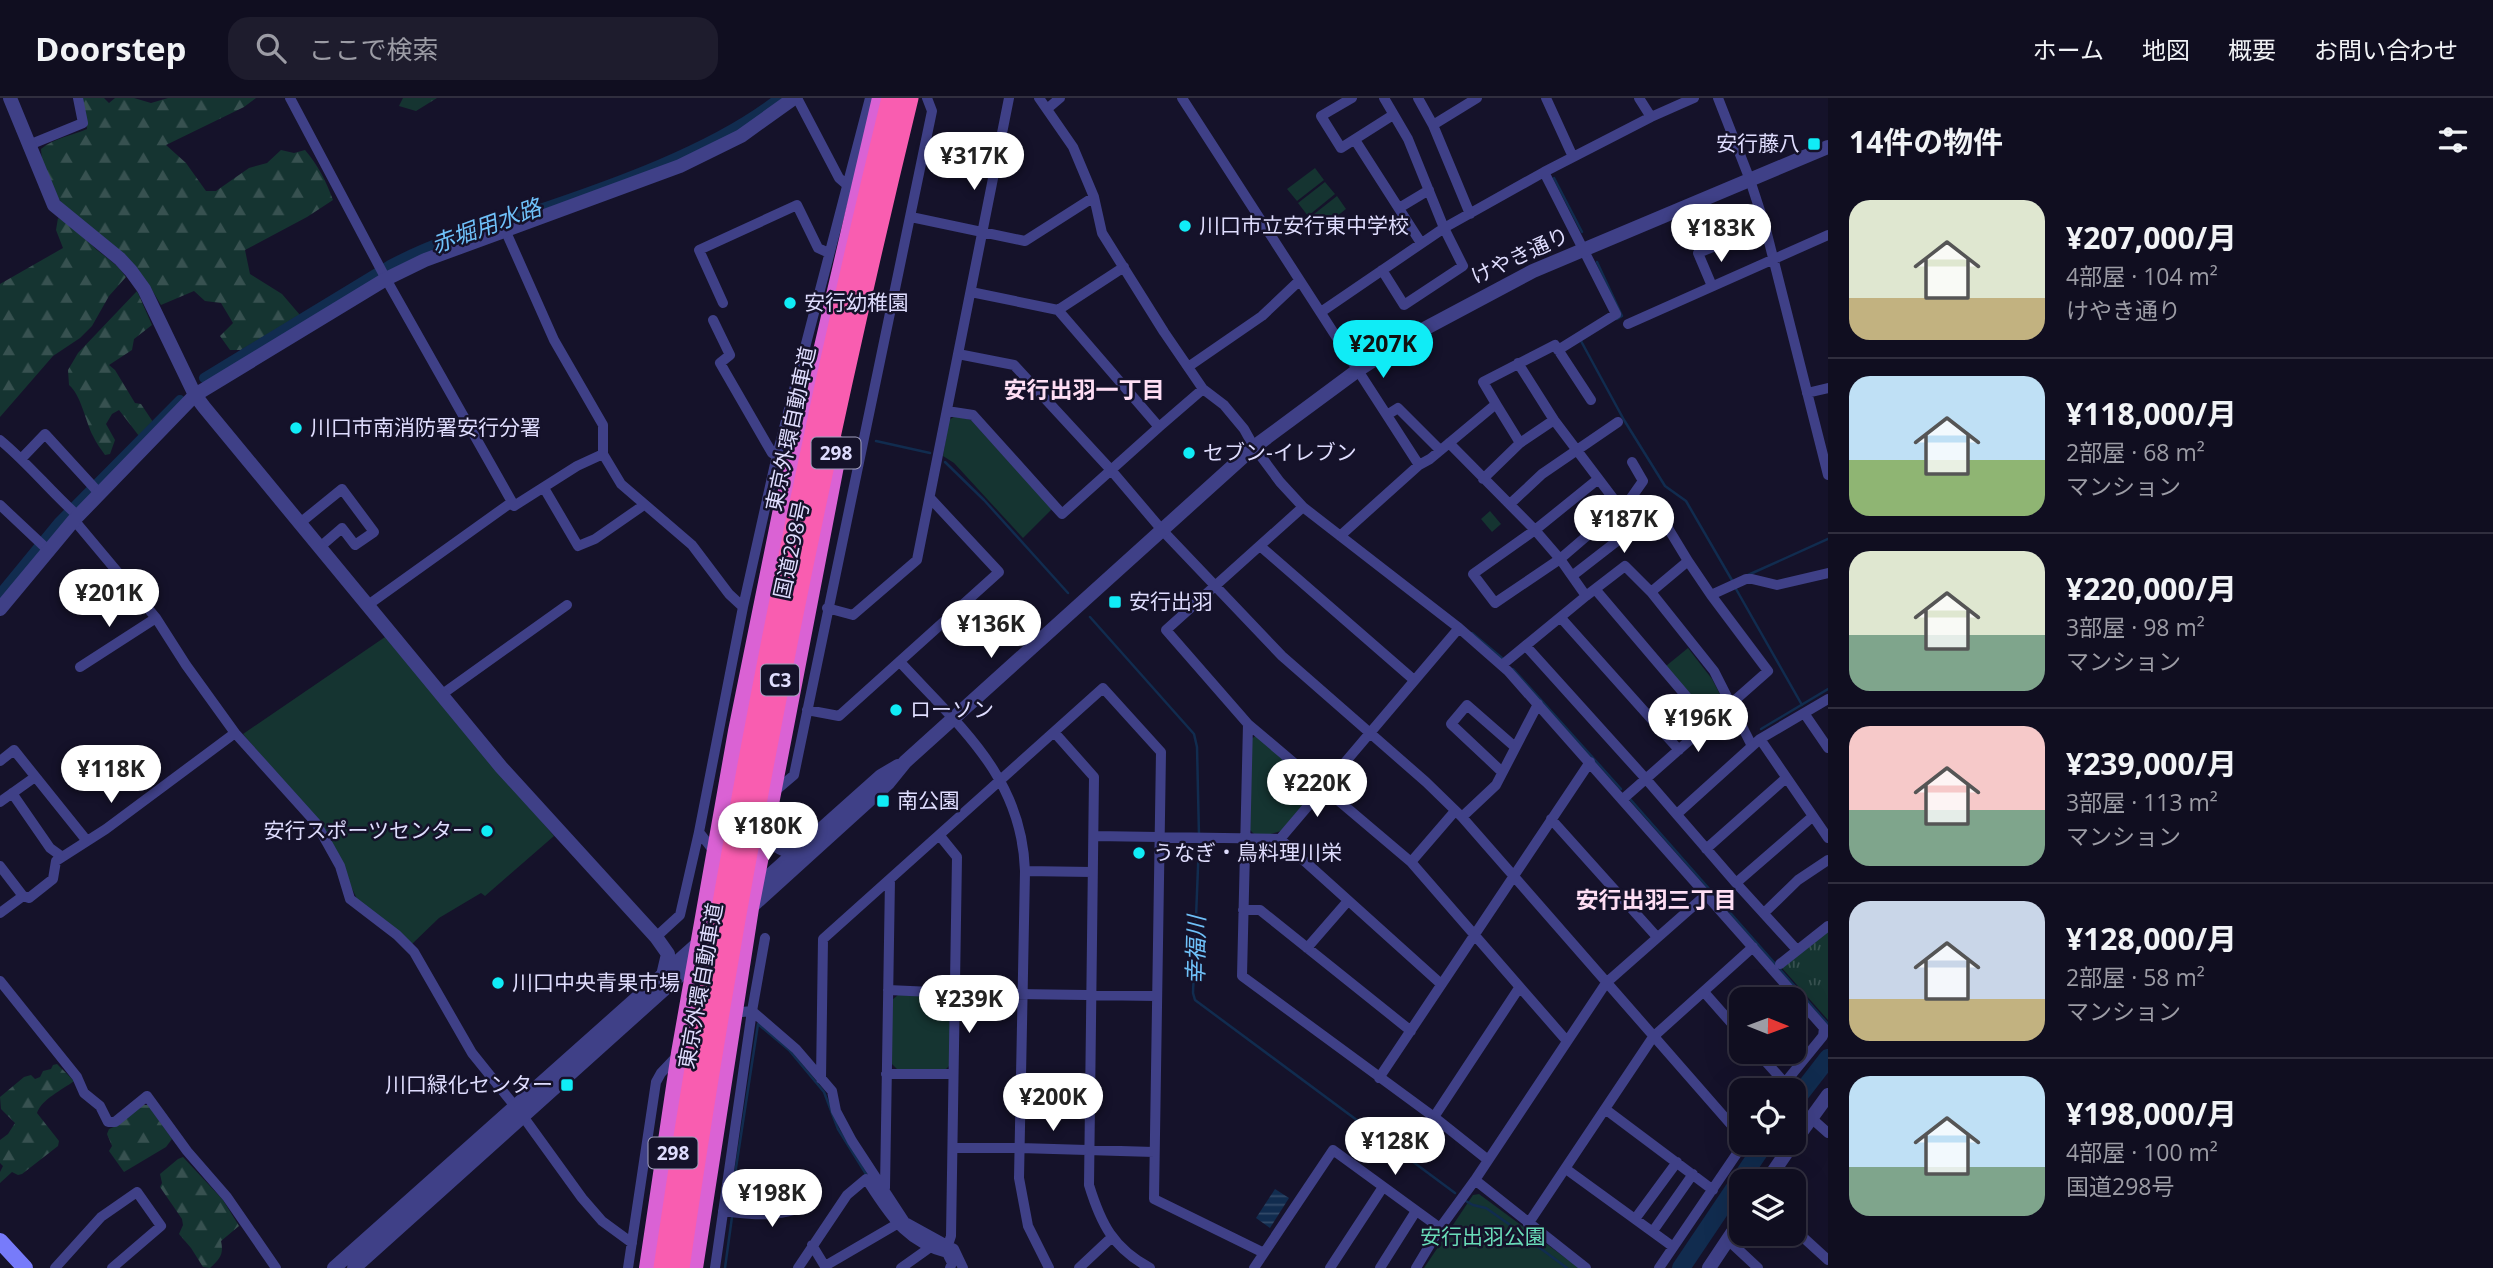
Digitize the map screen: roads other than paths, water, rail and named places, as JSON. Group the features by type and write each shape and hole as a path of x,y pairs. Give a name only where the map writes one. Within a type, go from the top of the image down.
{"highway":[{"name":"国道298号","path":"729,809 767,606 811,398 881,98"},
{"name":"東京外環自動車道","path":"663,1268 738,808 776,610 854,250 891,98"},
{"name":"東京外環自動車道","path":"680,1268 715,1040 768,742 842,386 909,98"},
{"name":"国道298号","path":"763,809 800,617 918,98"},
{"path":"648,1268 687,1011 763,594 811,398"},
{"path":"694,1268 750,908 845,411"},
{"name":"298","path":"655,1268 690,1038"},
{"name":"298","path":"688,1268 723,1040"}],"main road":[{"path":"0,1241 25,1268"}],"street":[{"path":"10,98 54,205 120,259 144,289 195,395 509,776 656,937 668,954 664,971"},
{"path":"29,145 83,123 78,98"},
{"path":"290,98 386,279 514,506 577,466 603,454"},
{"path":"0,610 76,518 195,395 386,279 425,260 649,179 713,151 765,121 795,98 839,178 847,185"},
{"path":"656,937 680,915 777,455 870,98"},
{"path":"773,792 794,775 932,111 927,98"},
{"path":"827,608 853,615 917,559 1009,98"},
{"path":"1039,98 1073,147 1094,197 1102,233 1203,388 1224,405 1244,429 1280,482 1303,507 1459,628 1502,665 1824,1028 1823,1036 1789,1078"},
{"path":"1047,108 1060,98"},
{"path":"1182,98 1419,465"},
{"path":"1352,98 1321,116 1340,148 1393,115"},
{"path":"1382,270 1404,304 1463,266 1444,228 1408,139 1384,98"},
{"path":"1418,98 1433,125 1470,214"},
{"path":"1433,125 1464,101 1477,98"},
{"path":"1546,98 1573,157"},
{"path":"1639,98 1651,117"},
{"path":"1321,312 1444,228 1544,172 1691,98"},
{"path":"1718,98 1765,226 1828,475"},
{"path":"1355,140 1421,243"},
{"name":"けやき通り","path":"905,762 1254,447 1358,370 1411,336 1533,271 1828,147"},
{"path":"1544,172 1616,314 1558,350"},
{"path":"1399,208 1429,190"},
{"path":"911,217 1025,241 1094,197"},
{"path":"723,303 699,250 711,244 797,205 818,248 829,253"},
{"path":"1712,286 1698,253 1765,226"},
{"path":"506,232 554,340 603,425 603,454 621,484 692,545 729,594 743,607"},
{"path":"1628,324 1828,235"},
{"path":"1058,310 1124,267"},
{"path":"1188,367 1262,316 1299,281"},
{"path":"971,292 1058,310 1160,427"},
{"path":"713,320 730,355 720,363 772,453 777,455"},
{"path":"1520,443 1483,382 1555,345 1591,400"},
{"path":"958,354 1014,365 1162,530 1282,656 1458,814 1729,1122"},
{"path":"1518,363 1575,450 1619,506"},
{"path":"947,411 972,415 1062,514 1203,388"},
{"path":"1807,393 1828,388"},
{"path":"1340,536 1419,465 1496,404"},
{"path":"1387,415 1398,408 1510,503 1572,576 1590,592 1709,723"},
{"path":"1483,480 1520,443 1554,420"},
{"path":"1510,503 1542,474 1618,422"},
{"path":"22,458 45,434 99,493"},
{"path":"0,440 22,458 76,518 156,618 234,733 316,823 340,866 350,899 397,935 414,952 472,1053 519,1111 582,1198 602,1221 632,1243"},
{"path":"1597,480 1535,530 1473,574 1494,604 1560,559 1631,498 1643,481 1632,462"},
{"path":"544,488 578,546 594,539 644,505"},
{"path":"300,523 342,489 374,532 355,545 342,528 320,547"},
{"path":"807,710 839,716 999,572 930,498"},
{"path":"368,605 512,502"},
{"path":"0,505 49,551"},
{"path":"1303,507 1166,630 1248,724 1411,862 1566,1040"},
{"path":"1572,576 1657,510 1711,595 1768,671 1623,799"},
{"path":"1260,546 1414,680"},
{"path":"1651,592 1688,561"},
{"path":"1502,665 1625,566 1651,592 1714,671 1730,706 1828,838"},
{"path":"1711,595 1746,579 1777,585 1828,573"},
{"path":"441,695 567,605"},
{"path":"80,667 156,618"},
{"path":"1561,618 1679,750"},
{"path":"1280,839 1459,628"},
{"path":"1526,646 1797,950"},
{"path":"900,662 953,719 1002,780 1020,824 1026,871 1021,1196 1028,1226 1049,1268"},
{"path":"821,1079 823,939 1103,688 1161,752 1154,1199 1264,1253"},
{"path":"1677,814 1756,743 1828,699"},
{"path":"1411,862 1458,814 1496,785 1538,704"},
{"path":"1501,771 1451,724 1467,705 1515,747"},
{"path":"1804,713 1828,748"},
{"path":"1248,724 1242,976 1488,1160"},
{"path":"1054,732 1094,777 1089,1185 1100,1220 1111,1238 1150,1268"},
{"path":"0,866 23,896 29,898 53,880 56,861 61,856 87,841 234,733"},
{"path":"0,761 14,750 87,841"},
{"path":"354,1268 664,971 700,942 754,889 881,776 905,762"},
{"path":"334,1268 696,961 750,908 888,783 905,762"},
{"path":"1380,1078 1590,762"},
{"path":"0,802 35,777"},
{"path":"1706,849 1786,778"},
{"path":"12,793 50,848 61,856"},
{"path":"1735,883 1812,817"},
{"path":"1551,819 1657,937"},
{"path":"699,832 716,854"},
{"path":"765,835 781,852 793,854"},
{"path":"940,836 957,857 951,1236 948,1245"},
{"path":"1094,836 1280,839 1441,984"},
{"path":"1764,913 1798,880 1828,860"},
{"path":"1026,871 1092,872"},
{"path":"885,1189 890,879"},
{"path":"1416,1268 1440,1228 1606,984 1707,894"},
{"path":"0,913 23,896"},
{"path":"1307,948 1347,902"},
{"path":"1243,911 1260,910 1411,1031"},
{"path":"1780,964 1828,926"},
{"path":"715,1268 765,938"},
{"path":"1528,1224 1653,1037 1753,947"},
{"path":"0,981 77,1077 84,1093 100,1106 108,1122 116,1122 147,1096 187,1151 227,1197 276,1268"},
{"path":"1434,1117 1519,988"},
{"path":"888,990 1157,996"},
{"path":"1704,992 1729,1020"},
{"path":"659,993 677,995 685,1003 687,1011"},
{"path":"732,1013 752,1011 796,1049 832,1091 836,1111 852,1141 905,1222 947,1253 953,1262 950,1268"},
{"path":"628,1268 656,1083 661,1073 680,1053"},
{"path":"886,1074 953,1074"},
{"path":"1806,1123 1828,1095"},
{"path":"1605,1109 1713,1190"},
{"path":"1810,1117 1828,1133"},
{"path":"953,1148 1020,1147 1154,1152"},
{"path":"1254,1268 1333,1150 1440,1228"},
{"path":"1659,1268 1736,1155"},
{"path":"1635,1219 1677,1162"},
{"path":"1566,1169 1672,1246"},
{"path":"1653,1231 1693,1174"},
{"path":"799,1268 847,1195 866,1179 901,1230 933,1244 948,1245 954,1249 963,1268"},
{"path":"1475,1180 1586,1268"},
{"path":"1330,1268 1383,1188"},
{"path":"55,1268 101,1217 137,1192 161,1226 112,1268"},
{"path":"723,1211 757,1216 799,1210 812,1201"},
{"path":"1380,1268 1416,1211"},
{"path":"813,1245 825,1267 897,1224"},
{"path":"1079,1268 1111,1238"},
{"path":"1709,1268 1728,1240 1758,1268"},
{"path":"1806,1240 1828,1260"},
{"path":"901,1268 933,1244"}],"water":[{"path":"1275,1189 1289,1198 1270,1228 1256,1218"}],"waterway":[{"name":"赤堀用水路","path":"204,378 407,256 459,235 594,190 693,150 724,134 779,98"},
{"path":"1554,178 1582,232"},
{"path":"1597,262 1622,316 1617,319"},
{"path":"1581,341 1624,420 1665,486 1686,501 1733,582"},
{"name":"赤堀用水路","path":"0,594 59,522 180,400"},
{"name":"幸福川","path":"876,441 930,453"},
{"name":"幸福川","path":"945,462 984,500 1068,593"},
{"path":"1748,575 1828,539"},
{"path":"1736,589 1802,705"},
{"name":"幸福川","path":"1090,617 1194,734 1197,747 1199,836"},
{"path":"1472,633 1502,658"},
{"path":"1513,669 1621,789"},
{"path":"1761,729 1828,689"},
{"path":"1630,799 1828,1024"},
{"name":"幸福川","path":"1199,842 1193,993 1195,1000 1455,1193"},
{"path":"730,1207 758,1024 789,1050 824,1092 838,1129 866,1174"},
{"path":"1806,1086 1828,1058"},
{"path":"1681,1268 1757,1155"},
{"name":"幸福川","path":"1464,1200 1486,1208 1520,1232 1527,1241 1567,1268"},
{"path":"725,1268 732,1217"}],"place":[{"name":"安行藤八","path":"1814,144"},
{"name":"川口市立安行東中学校","path":"1185,226"},
{"name":"安行幼稚園","path":"790,303"},
{"name":"川口市南消防署安行分署","path":"296,428"},
{"name":"セブン-イレブン","path":"1189,453"},
{"name":"安行出羽","path":"1115,602"},
{"name":"ローソン","path":"896,710"},
{"name":"南公園","path":"883,801"},
{"name":"安行スポーツセンター","path":"487,831"},
{"name":"うなぎ・鳥料理川栄","path":"1139,853"},
{"name":"川口中央青果市場","path":"498,983"},
{"name":"川口緑化センター","path":"567,1085"}],"district":[{"name":"安行出羽一丁目","path":"1084,390"},
{"name":"安行出羽三丁目","path":"1656,900"}],"park label":[{"name":"安行出羽公園","path":"1483,1237"}]}
